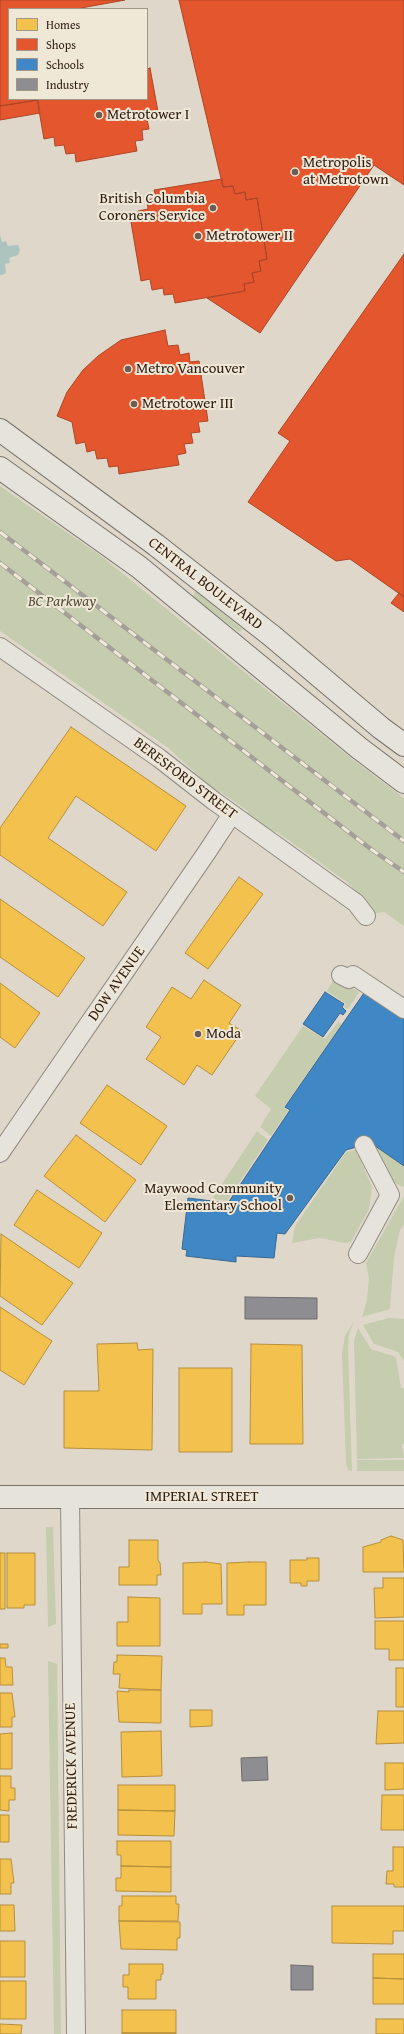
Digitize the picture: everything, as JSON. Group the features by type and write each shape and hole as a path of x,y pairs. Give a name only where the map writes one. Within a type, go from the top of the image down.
{"street":[{"name":"CENTRAL BOULEVARD","path":"0,430 162,550 272,636 381,728 404,745"},
{"name":"CENTRAL BOULEVARD","path":"0,468 140,567 359,748 404,782"},
{"name":"BERESFORD STREET","path":"0,647 159,758 232,814 356,903 366,916"},
{"name":"DOW AVENUE","path":"0,1154 203,859 232,814"},
{"path":"341,975 349,979 353,975 363,987 404,1009"},
{"path":"358,1254 390,1195 364,1145"},
{"name":"IMPERIAL STREET","path":"0,1497 404,1497"},
{"name":"FREDERICK AVENUE","path":"70,1497 76,2034"}],"green space":[{"name":"BC Parkway","path":"0,486 101,556 356,762 404,798 404,926 384,912 372,914 369,904 347,882 277,832 261,828 245,816 248,811 207,783 167,747 0,631"},
{"path":"196,591 242,629 240,632 191,599"},
{"path":"335,977 359,992 348,1009 344,1007 346,1004 327,991"},
{"path":"338,1022 342,1024 284,1107 288,1111 271,1136 260,1127 271,1109 255,1096 303,1026 325,1039"},
{"path":"257,1131 268,1140 227,1201 212,1199"},
{"path":"371,1143 404,1166 404,1187 394,1183 369,1145"},
{"path":"356,1150 372,1187 369,1209 351,1242 345,1243 320,1238 292,1243 295,1226 346,1152"},
{"path":"404,1196 404,1225 400,1230 394,1257 390,1309 362,1317 367,1300 369,1278 366,1263"},
{"path":"389,1318 404,1319 404,1361 398,1352 374,1344 363,1325"},
{"path":"354,1321 349,1334 348,1346 352,1471 348,1470 346,1463 342,1353 345,1336"},
{"path":"358,1328 371,1349 396,1357 401,1388 404,1388 404,1444 402,1444 404,1458 357,1459 354,1341"},
{"path":"357,1460 404,1460 404,1471 357,1471"},
{"path":"46,1527 53,1527 56,1624 48,1627"},
{"path":"48,1661 57,1664 61,2034 54,2034"}],"water":[{"path":"0,235 2,242 6,241 8,246 18,245 20,250 18,255 9,258 10,263 5,264 6,273 2,275 0,275"}],"building: Homes":[{"path":"71,727 186,806 156,851 76,796 48,838 127,892 103,926 0,855 0,828"},
{"path":"239,877 263,894 208,969 185,953"},
{"path":"0,899 85,958 58,997 0,957"},
{"name":"Moda","path":"204,980 241,1005 229,1023 242,1031 212,1075 197,1065 184,1085 146,1059 161,1037 146,1027 172,987 191,999"},
{"path":"0,983 40,1013 15,1048 0,1037"},
{"path":"107,1085 167,1126 141,1165 80,1123"},
{"path":"76,1135 136,1180 105,1222 44,1176"},
{"path":"37,1190 102,1233 79,1268 14,1225"},
{"path":"1,1234 73,1283 42,1325 0,1296"},
{"path":"0,1307 52,1341 24,1385 0,1370"},
{"path":"137,1343 138,1350 153,1349 152,1450 64,1448 64,1391 99,1391 97,1344"},
{"path":"251,1344 302,1345 303,1444 250,1444"},
{"path":"179,1368 232,1368 232,1452 179,1452"},
{"path":"391,1536 403,1540 404,1572 363,1572 363,1547 381,1542 381,1540"},
{"path":"129,1540 158,1540 158,1560 160,1563 161,1575 157,1575 157,1585 119,1585 119,1567 129,1567"},
{"path":"0,1553 5,1553 5,1609 0,1609"},
{"path":"7,1553 35,1553 35,1605 24,1605 24,1608 7,1608"},
{"path":"307,1558 319,1558 319,1581 307,1581 307,1586 301,1586 301,1583 290,1583 290,1560 307,1560"},
{"path":"206,1562 221,1564 222,1604 202,1604 202,1614 183,1614 183,1563"},
{"path":"266,1562 266,1605 244,1605 244,1615 227,1615 227,1563"},
{"path":"383,1578 404,1578 404,1617 375,1618 374,1588 383,1588"},
{"path":"128,1597 160,1598 160,1646 117,1646 117,1622 128,1622"},
{"path":"375,1621 404,1621 404,1660 389,1660 389,1649 375,1649"},
{"path":"0,1644 8,1644 8,1648 0,1648"},
{"path":"117,1655 162,1656 161,1690 119,1688 120,1674 113,1674 114,1662 117,1662"},
{"path":"0,1658 5,1658 6,1667 12,1667 13,1685 0,1685"},
{"path":"396,1668 404,1668 404,1707 396,1707"},
{"path":"129,1690 161,1690 161,1723 119,1722 117,1691 129,1692"},
{"path":"0,1693 12,1693 15,1717 12,1717 12,1727 0,1727"},
{"path":"190,1710 212,1710 212,1726 190,1727"},
{"path":"378,1711 404,1711 404,1743 376,1744"},
{"path":"161,1731 162,1776 122,1777 121,1732"},
{"path":"12,1733 12,1769 0,1769 0,1734"},
{"path":"385,1763 404,1763 404,1789 385,1790"},
{"path":"0,1776 11,1776 11,1788 15,1788 15,1800 9,1800 9,1811 0,1810"},
{"path":"118,1785 175,1785 175,1811 118,1810"},
{"path":"382,1795 404,1795 404,1830 381,1830"},
{"path":"118,1810 175,1811 174,1836 118,1835"},
{"path":"0,1815 9,1815 9,1842 0,1842"},
{"path":"117,1841 171,1841 171,1867 121,1866 121,1855 117,1855"},
{"path":"393,1847 404,1847 404,1887 394,1887 394,1884 386,1884 387,1871 393,1871"},
{"path":"0,1859 11,1859 14,1883 11,1883 11,1894 0,1894"},
{"path":"121,1866 171,1867 171,1892 116,1891 116,1878 121,1878"},
{"path":"122,1896 176,1896 176,1904 179,1904 178,1921 119,1921 119,1906 122,1906"},
{"path":"0,1905 14,1905 15,1931 0,1931"},
{"path":"332,1906 404,1906 404,1931 393,1931 393,1944 332,1943"},
{"path":"119,1921 180,1922 180,1938 177,1938 177,1950 121,1949"},
{"path":"0,1941 25,1941 25,1977 0,1977"},
{"path":"373,1954 404,1954 404,1979 373,1978"},
{"path":"129,1964 163,1964 163,1974 161,1974 161,1980 156,1980 156,1999 128,1999 128,1987 123,1987 123,1975 129,1975"},
{"path":"373,1978 404,1979 404,2004 373,2004"},
{"path":"0,1981 26,1981 26,2019 0,2019"},
{"path":"122,2010 176,2010 176,2033 122,2033"},
{"path":"376,2019 404,2019 404,2034 376,2034"},
{"path":"0,2024 22,2025 21,2034 0,2034"},
{"path":"176,2033 176,2034 122,2034"}],"building: Shops":[{"path":"0,0 125,0 81,8 8,8 8,100 38,100 0,106"},
{"name":"Metropolis at Metrotown","path":"179,0 404,0 404,185 374,165 260,333 207,298 245,291 244,284 254,282 252,273 261,271 259,261 267,259 257,198 246,200 245,192 235,194 233,186 223,187"},
{"name":"Metrotower I","path":"150,68 159,117 147,119 149,129 142,130 143,140 135,141 137,151 76,162 75,153 66,154 64,145 55,146 54,137 44,139 37,100 148,100 148,69"},
{"path":"38,100 40,113 0,120 0,106"},
{"name":"Metrotower II","path":"222,179 223,187 233,186 235,194 245,192 246,200 257,198 267,259 259,261 261,271 252,273 254,282 244,284 245,291 175,303 173,294 164,295 163,288 152,290 150,279 141,281 131,222 139,220 138,211 148,209 147,200 156,198 154,190"},
{"path":"404,254 404,597 350,559 336,561 248,502 290,441 278,433"},
{"name":"Metrotower III","path":"165,330 168,346 178,345 180,355 189,353 190,362 199,361 208,421 198,422 200,432 191,433 193,443 184,444 186,453 177,455 179,465 119,474 118,466 109,467 107,458 97,459 95,450 87,452 85,442 76,444 72,422 57,416 67,392 83,370 98,356 121,340"},
{"path":"399,593 404,597 404,612 391,603"}],"building: Schools":[{"path":"325,992 344,1004 342,1007 346,1011 343,1015 340,1013 323,1037 303,1024"},
{"path":"364,993 404,1015 404,1166 371,1143 346,1150 285,1234 277,1233 274,1258 236,1256 236,1262 186,1256 187,1250 182,1249 188,1198 228,1203 290,1110 285,1107"}],"building: Industry":[{"path":"245,1297 317,1298 317,1319 245,1319"},
{"path":"267,1757 268,1780 242,1781 241,1758"},
{"path":"291,1965 313,1966 313,1990 291,1990"}],"railway":[{"path":"0,532 404,841"},
{"path":"0,563 372,850 404,872"}],"place":[{"name":"Metrotower I","path":"99,115"},
{"name":"Metropolis at Metrotown","path":"295,172"},
{"name":"British Columbia Coroners Service","path":"213,208"},
{"name":"Metrotower II","path":"198,236"},
{"name":"Metro Vancouver","path":"128,369"},
{"name":"Metrotower III","path":"134,404"},
{"name":"Moda","path":"198,1034"},
{"name":"Maywood Community Elementary School","path":"290,1198"}]}
